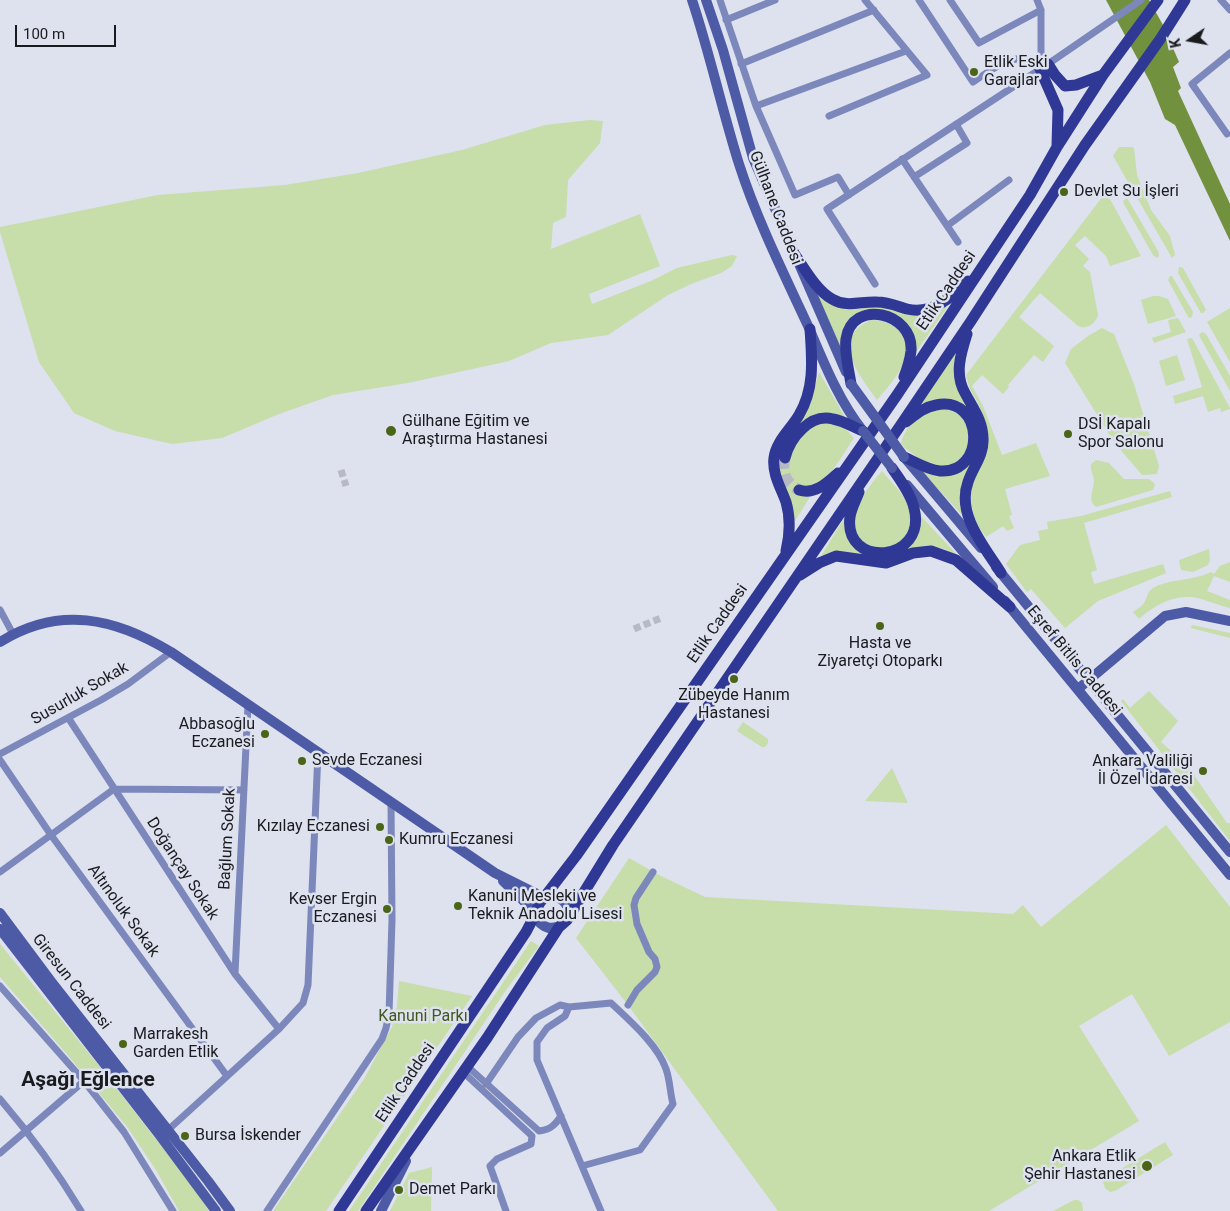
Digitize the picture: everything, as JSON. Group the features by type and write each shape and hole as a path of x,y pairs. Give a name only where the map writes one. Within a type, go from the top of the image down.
{"main road":[{"name":"Gülhane Caddesi","path":"692,0 748,188 849,421"},
{"name":"Gülhane Caddesi","path":"706,0 723,50 753,158 792,252 851,384 904,457"},
{"path":"366,1211 465,1069 560,927 564,924 613,845 900,426 971,321 1085,145 1185,0"},
{"name":"Etlik Caddesi","path":"339,1211 526,932 539,904 576,856 858,452 1030,195 1057,147 1103,74 1158,1"},
{"path":"1044,67 1065,86 1076,85 1103,74"},
{"path":"1044,67 1058,110 1057,147"},
{"path":"792,252 816,283 839,303 888,303 910,310 937,306 951,297 982,268"},
{"path":"851,384 846,338 850,327 857,320 873,314 888,316 895,319 903,327 909,336 911,350 897,395"},
{"path":"971,321 959,360 959,372 964,392 978,414 984,440 981,454 968,483 965,495 966,509 973,529 1001,573"},
{"path":"784,558 789,538 790,522 777,480 774,458 777,448 799,415 809,392 812,368 810,329"},
{"path":"900,426 924,409 936,405 948,405 959,408 969,418 975,441 964,462 955,468 944,471 934,470 904,457"},
{"path":"785,458 788,448 796,436 811,422 828,418 849,421 863,431"},
{"name":"Eşref Bitlis Caddesi","path":"863,431 1230,875"},
{"path":"799,490 808,492 825,484 858,452"},
{"name":"Eşref Bitlis Caddesi","path":"904,457 1090,679 1230,852"},
{"path":"868,472 851,513 851,533 855,540 868,551 889,553 898,550 908,542 915,525 913,505 892,468"},
{"path":"794,579 819,563 836,556 886,563 913,553 930,550 956,560 1010,607"},
{"path":"1078,689 1165,616 1186,612 1230,620"},
{"path":"0,642 34,625 50,622 89,620 136,633 171,652 495,873 545,898 555,896 564,900 568,907 569,915"},
{"path":"495,873 536,913 540,923 549,928 560,927"},
{"name":"Giresun Caddesi","path":"0,913 230,1211"},
{"name":"Giresun Caddesi","path":"0,929 216,1211"},
{"path":"381,1211 420,1134"}],"street":[{"path":"720,0 756,106 795,195 838,177 849,195"},
{"path":"726,20 775,0"},
{"path":"829,116 927,75 865,0"},
{"path":"919,0 973,82 1006,61 1021,58 1044,67"},
{"path":"950,0 979,43 1041,10"},
{"path":"1037,0 1041,10 1041,53 1044,67"},
{"path":"875,284 827,209 1044,67 1140,0"},
{"path":"1221,0 1230,10"},
{"path":"741,64 874,10"},
{"path":"756,106 906,51"},
{"path":"1227,134 1192,84 1230,53"},
{"path":"914,178 967,143 956,124"},
{"path":"902,159 958,242"},
{"path":"947,226 1009,180"},
{"path":"0,610 13,634"},
{"name":"Susurluk Sokak","path":"0,754 69,719 128,684 171,652"},
{"name":"Bağlum Sokak","path":"235,974 248,705"},
{"name":"Doğançay Sokak","path":"69,719 235,974 279,1029"},
{"path":"168,1130 279,1029 303,1003 308,985 318,752"},
{"name":"Altınoluk Sokak","path":"0,760 51,835 227,1076"},
{"path":"0,872 114,789 244,790"},
{"path":"266,1211 382,1039 386,1028 389,1014 392,920 391,802"},
{"path":"628,1006 637,990 655,972 657,967 655,959 649,952 639,929 634,905 636,898 653,872"},
{"path":"0,986 84,1081 124,1132 173,1211"},
{"path":"486,1084 518,1037 536,1018 560,1005 569,1007 611,1003 639,1029 659,1057 666,1069 673,1104 640,1150 582,1166"},
{"path":"569,1007 565,1016 547,1028 537,1042 537,1060 602,1211"},
{"path":"465,1069 486,1084 539,1131 546,1131 561,1116"},
{"path":"465,1069 532,1136 531,1144 497,1159 490,1166 506,1211"},
{"path":"0,1153 84,1081"},
{"path":"0,1099 26,1129 65,1184 81,1211"}],"green space":[{"path":"590,120 603,121 600,143 568,180 566,217 553,223 551,249 640,214 660,266 589,294 592,304 651,281 677,268 732,255 737,256 732,266 721,273 668,295 608,335 551,343 509,361 408,383 333,395 279,414 222,438 172,444 115,431 74,413 39,362 0,227 158,195 285,185 358,173 462,150 545,125"},
{"path":"1119,147 1134,148 1137,175 1151,210 1170,236 1175,255 1172,258 1113,156"},
{"path":"1103,196 1110,199 1141,256 1110,266 1106,256 1085,236 1075,245 1089,259 1083,266 1090,272 1098,315 1095,321 1085,327 1078,326 1040,293 1019,317 1054,346 1043,362 1034,355 1008,385 1009,387 1003,394 982,375 972,386 983,406 1002,455 1036,443 1050,476 1005,489 1012,515 1009,516 1014,528 1007,531 1003,526 986,537 975,522 971,502 972,483 986,427 966,375"},
{"path":"1127,198 1158,251 1159,256 1157,258 1153,255 1124,204 1123,201"},
{"path":"1179,267 1183,268 1204,306 1206,310 1203,313 1201,313 1178,273"},
{"path":"807,276 834,305 848,309 860,309 870,306 928,313 948,306 914,355 909,336 902,321 891,312 882,311 870,311 840,347"},
{"path":"1172,276 1193,312 1192,317 1189,318 1168,280"},
{"path":"1153,296 1168,299 1176,316 1148,324 1141,300"},
{"path":"1230,308 1230,362 1207,322"},
{"path":"1178,318 1186,332 1154,343 1152,338 1171,332 1168,320"},
{"path":"871,320 887,323 894,327 900,332 907,345 907,353 902,367 877,400 861,378 850,353 853,332"},
{"path":"1102,328 1114,334 1134,384 1159,466 1157,474 1142,475 1114,442 1065,363 1071,349"},
{"path":"1202,332 1206,334 1230,376 1230,391 1199,335"},
{"path":"1192,338 1230,409 1221,412 1220,408 1208,412 1203,396 1175,404 1173,396 1202,387 1187,339"},
{"path":"956,352 954,371 956,386 977,425 979,439 976,457 963,490 963,516 920,469 921,467 941,474 954,471 968,462 975,449 977,435 973,421 964,410 952,403 936,403 918,411 915,409"},
{"path":"1177,355 1185,380 1166,386 1159,361"},
{"path":"819,372 846,419 826,415 810,418 798,428 782,457 788,458 792,446 800,434 818,422 833,422 844,428 854,438 825,479 809,488 800,488 798,493 810,497 795,521 779,472 780,453 783,445 810,404"},
{"path":"944,408 964,416 969,428 969,451 953,466 929,466 901,443 908,428 917,418"},
{"path":"1096,460 1109,463 1124,479 1149,479 1155,484 1153,490 1096,507 1091,498 1094,480 1091,464"},
{"path":"882,471 906,501 910,518 909,527 904,537 896,544 876,547 866,544 859,538 855,529 855,517 862,498"},
{"path":"1170,491 1172,497 1084,523 1097,570 1091,572 1094,584 1163,564 1166,573 1098,601 1065,628 1031,589 1027,592 1006,564 1020,545 1040,540 1038,531 1048,529 1047,522 1081,516"},
{"path":"918,513 959,557 936,547 906,553 820,558 846,515 856,546 900,552"},
{"path":"1209,549 1210,560 1208,565 1193,572 1181,570 1179,560"},
{"path":"1230,562 1230,582 1214,576 1207,591 1230,600 1230,608 1198,598 1181,597 1161,604 1139,619 1133,612 1143,604 1153,588 1211,572 1214,574 1220,566"},
{"path":"1192,625 1230,633 1230,638 1191,628"},
{"path":"1149,691 1178,721 1161,742 1187,765 1227,823 1230,823 1230,841 1121,701 1123,699 1130,708"},
{"path":"743,722 768,739 765,747 737,731"},
{"path":"892,768 908,803 865,801"},
{"path":"1166,825 1230,907 1230,1022 1169,1056 1132,994 1079,1026 1139,1121 989,1211 778,1211 628,1005 576,938 629,858 705,897 1013,914 1023,905 1041,927"},
{"path":"531,941 539,946 506,990 358,1211 349,1211"},
{"path":"0,944 96,1062 196,1191 209,1211 179,1211 156,1170 128,1128 0,977"},
{"name":"Kanuni Parkı","path":"399,981 472,996 326,1211 273,1211 364,1079 392,1027 397,1006"},
{"path":"1165,1142 1173,1155 1115,1191 1110,1192 1105,1188 1103,1182 1106,1178"},
{"path":"432,1167 431,1211 390,1211 409,1173"},
{"path":"1074,1200 1082,1203 1083,1211 1053,1211"}],"shaded area":[{"path":"1106,0 1149,0 1163,25 1179,62 1173,67 1181,88 1178,91 1230,204 1230,241 1175,125 1165,119 1150,82"}],"tunnel":[{"path":"785,458 784,472 786,477 799,490"},
{"path":"341,470 346,486"},
{"path":"634,629 661,618"}],"place":[{"name":"Etlik Eski Garajlar","path":"974,72"},
{"name":"Devlet Su İşleri","path":"1064,192"},
{"name":"Gülhane Eğitim ve Araştırma Hastanesi","path":"391,431"},
{"name":"DSİ Kapalı Spor Salonu","path":"1068,434"},
{"name":"Hasta ve Ziyaretçi Otoparkı","path":"880,626"},
{"name":"Zübeyde Hanım Hastanesi","path":"734,679"},
{"name":"Abbasoğlu Eczanesi","path":"265,734"},
{"name":"Sevde Eczanesi","path":"302,761"},
{"name":"Ankara Valiliği İl Özel İdaresi","path":"1203,771"},
{"name":"Kızılay Eczanesi","path":"380,827"},
{"name":"Kumru Eczanesi","path":"389,840"},
{"name":"Kanuni Mesleki ve Teknik Anadolu Lisesi","path":"458,906"},
{"name":"Kevser Ergin Eczanesi","path":"387,909"},
{"name":"Marrakesh Garden Etlik","path":"123,1044"},
{"name":"Bursa İskender","path":"185,1136"},
{"name":"Ankara Etlik Şehir Hastanesi","path":"1147,1166"},
{"name":"Demet Parkı","path":"399,1190"}],"district":[{"name":"Aşağı Eğlence","path":"88,1081"}]}
